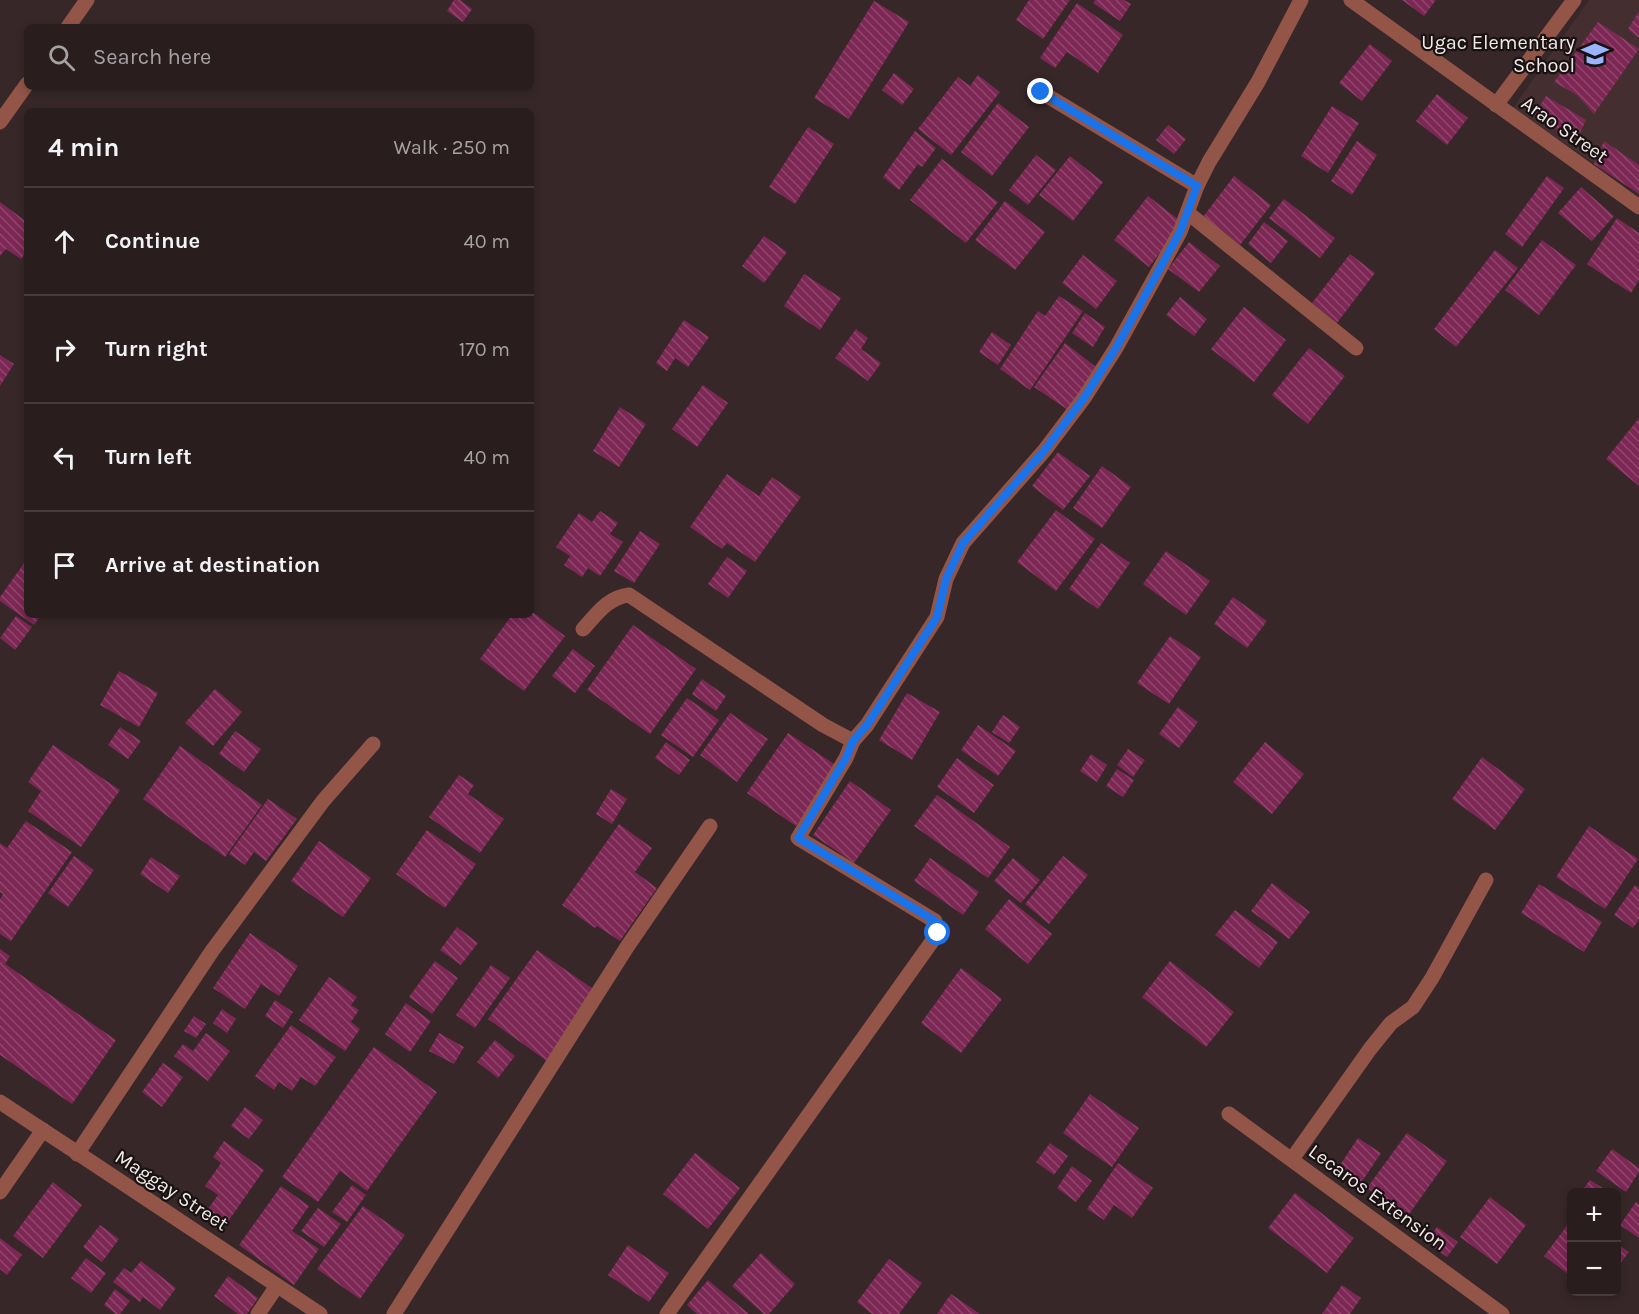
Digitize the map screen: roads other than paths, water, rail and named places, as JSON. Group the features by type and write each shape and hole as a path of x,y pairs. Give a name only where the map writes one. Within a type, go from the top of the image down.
{"street":[{"path":"70,24 87,0"},
{"path":"667,1314 938,933 935,921 798,838 846,758 853,741 867,725 937,617 946,579 963,543 1044,451 1084,398 1116,348 1180,232 1197,186 1233,120 1258,82 1301,0"},
{"name":"Arao Street","path":"1351,0 1639,207"},
{"path":"1496,105 1574,0"},
{"path":"0,122 24,88"},
{"path":"1041,92 1197,186"},
{"path":"1188,213 1356,348"},
{"path":"583,629 608,603 618,596 628,595 823,725 853,741"},
{"path":"77,1154 212,951 324,801 373,744"},
{"path":"394,1314 627,947 710,826"},
{"path":"1292,1159 1370,1049 1391,1023 1413,1007 1432,978 1486,880"},
{"name":"Maggay Street","path":"0,1102 320,1314"},
{"name":"Lecaros Extension","path":"1229,1114 1502,1314"},
{"path":"0,1192 43,1130"},
{"path":"258,1314 277,1286"}],"place":[{"name":"Ugac Elementary School","path":"1595,54"}]}
